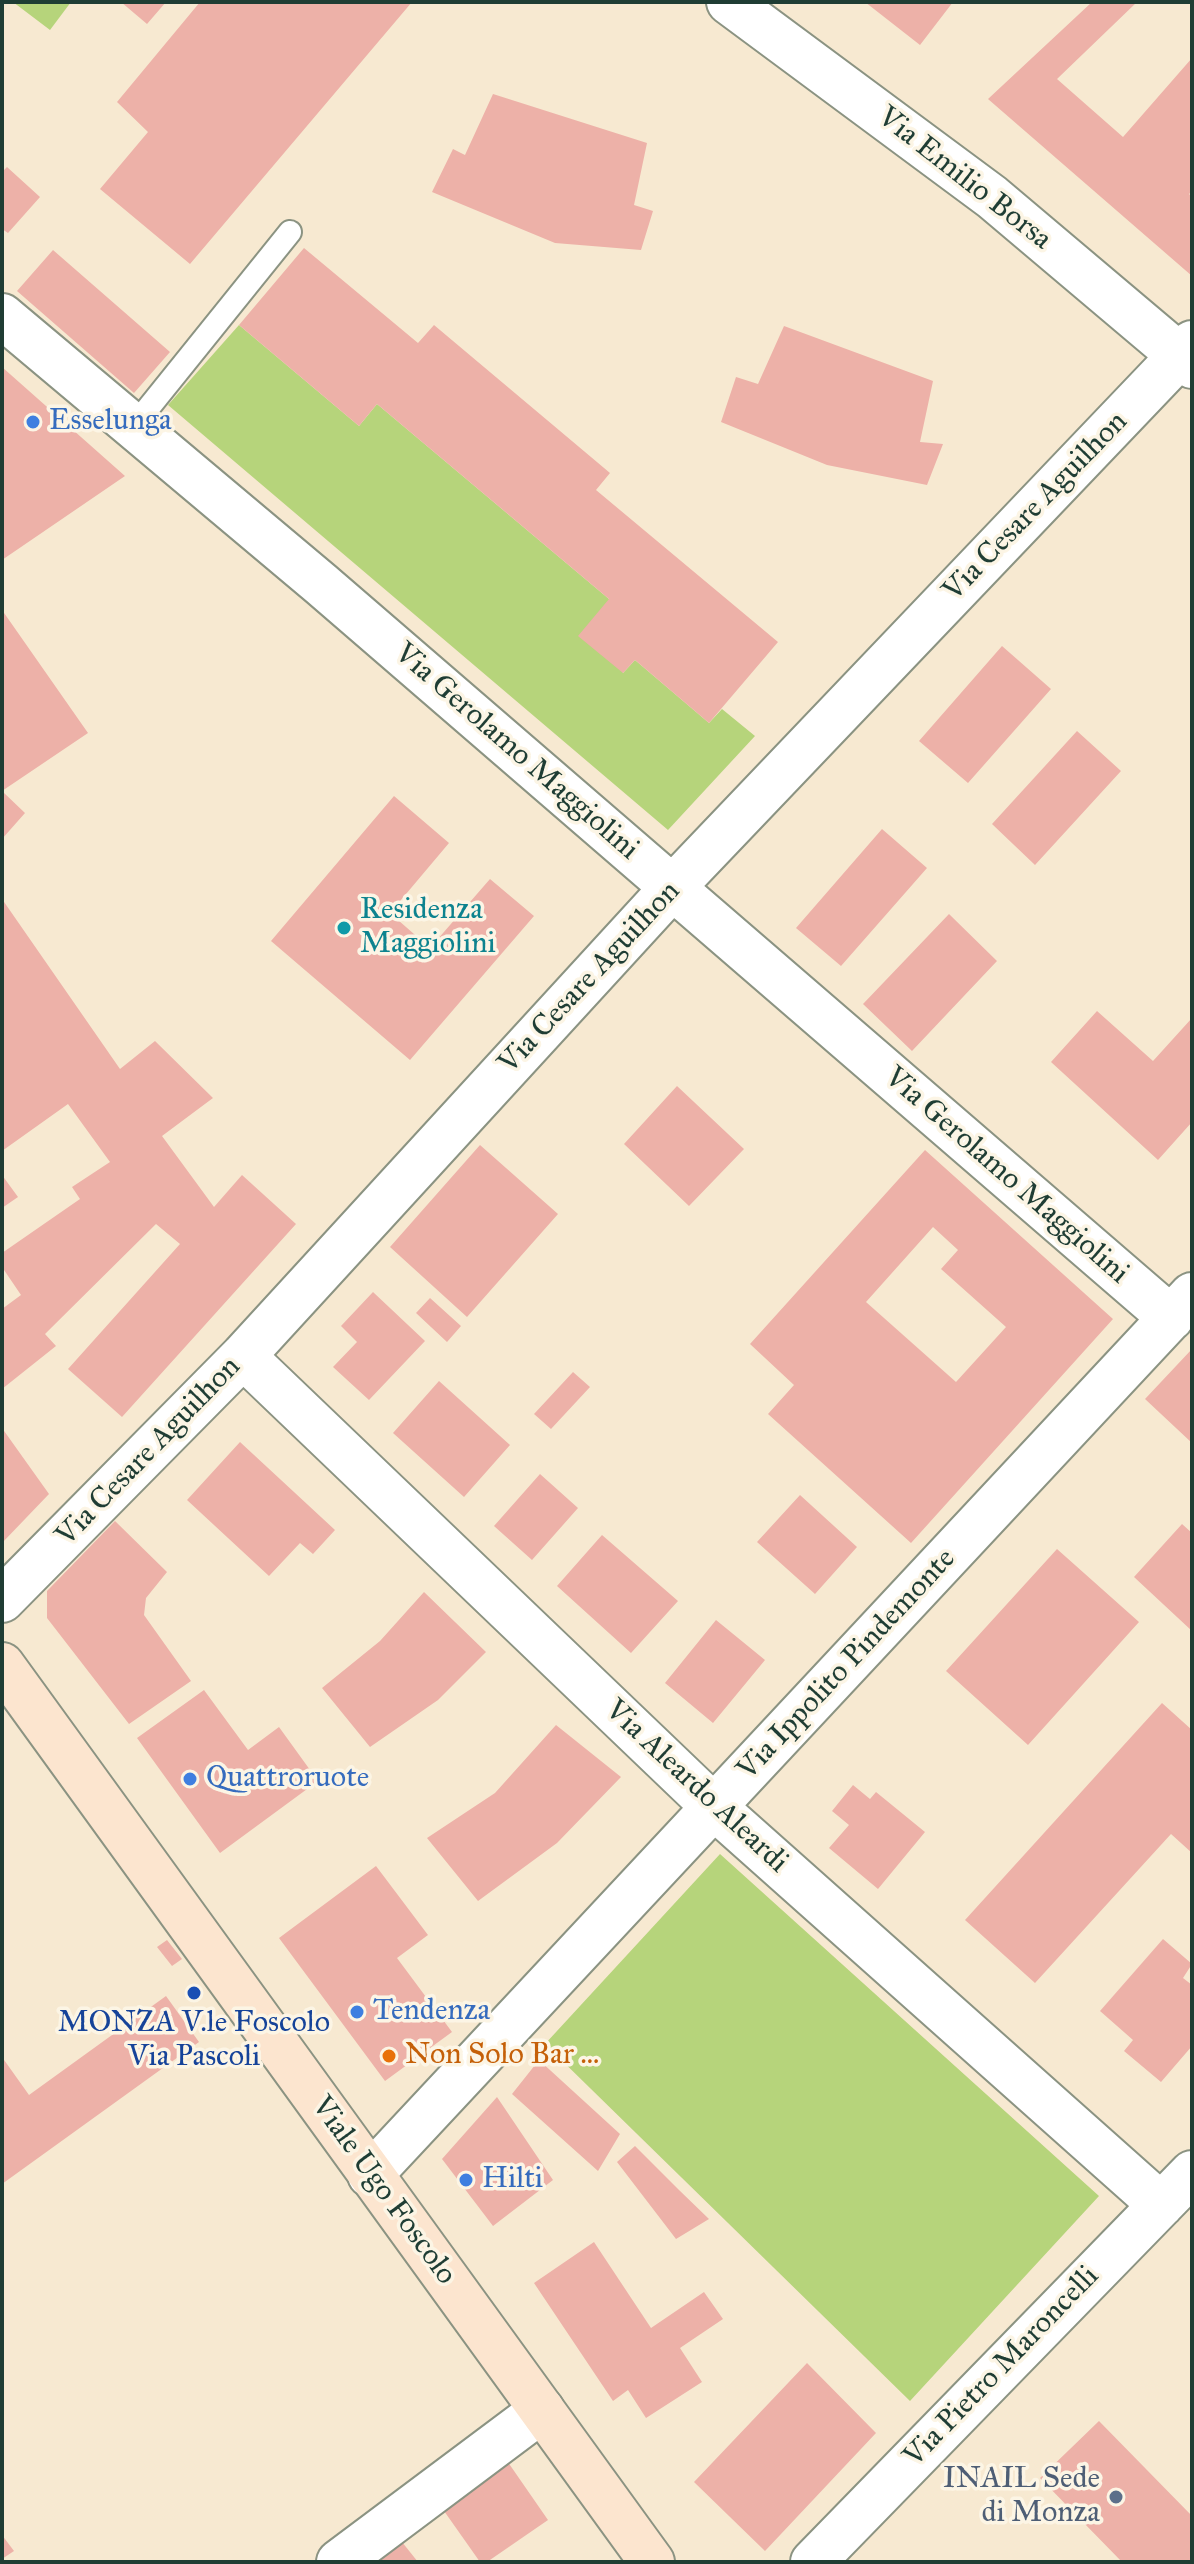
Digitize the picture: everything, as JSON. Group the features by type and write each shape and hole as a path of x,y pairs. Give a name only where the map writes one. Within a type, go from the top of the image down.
{"street":[{"name":"Via Emilio Borsa","path":"729,2 992,197 1188,355"},
{"name":"Via Gerolamo Maggiolini","path":"2,316 673,887 1182,1307"},
{"name":"Via Cesare Aguilhon","path":"2,1600 243,1356 673,887 1188,355"},
{"name":"Via Ippolito Pindemonte","path":"370,2175 1182,1307"},
{"name":"Via Aleardo Aleardi","path":"243,1356 714,1807 1161,2205"},
{"name":"Viale Ugo Foscolo","path":"2,1665 652,2562"},
{"name":"Via Pietro Maroncelli","path":"813,2562 1192,2173"},
{"path":"339,2562 542,2410"}],"lane":[{"path":"133,427 290,232"}],"green space":[{"path":"13,2 71,2 50,30"},
{"path":"239,325 359,426 377,404 609,599 623,673 635,660 709,723 722,709 755,736 668,830 168,405"},
{"path":"720,1854 1099,2196 910,2401 545,2044"}],"building":[{"path":"121,2 166,2 147,24"},
{"path":"200,2 412,2 190,264 100,189 148,132 117,102"},
{"path":"865,2 953,2 920,45"},
{"path":"1092,2 1137,2 1057,79 1123,137 1192,58 1192,191 1189,194 1192,197 1192,276 988,99"},
{"path":"493,94 647,143 634,205 653,211 641,250 555,243 432,192 453,149 465,155"},
{"path":"7,167 40,197 8,233 2,229 2,172"},
{"path":"304,248 418,343 434,325 610,473 596,490 778,642 709,723 635,660 623,673 578,636 609,599 377,404 359,426 239,325"},
{"path":"53,250 170,352 134,393 17,291"},
{"path":"784,326 933,381 920,442 943,444 927,485 827,465 721,422 736,377 758,384"},
{"name":"Esselunga","path":"2,367 125,476 2,560"},
{"path":"2,610 88,733 2,791"},
{"path":"1002,646 1051,689 968,783 919,741"},
{"path":"1077,731 1121,771 1035,865 992,824"},
{"path":"2,791 25,813 2,839"},
{"name":"Residenza Maggiolini","path":"394,796 449,843 390,913 430,948 490,879 534,916 410,1060 271,941"},
{"path":"882,829 927,868 841,966 796,928"},
{"path":"2,899 120,1069 155,1041 213,1098 162,1136 214,1207 242,1175 296,1224 122,1417 68,1369 180,1244 156,1224 45,1334 56,1346 2,1389 2,1309 21,1295 2,1267 2,1253 80,1199 72,1187 110,1162 68,1104 2,1151"},
{"path":"949,914 997,961 912,1051 863,1004"},
{"path":"1097,1011 1153,1061 1192,1018 1192,1122 1158,1160 1051,1062"},
{"path":"677,1086 744,1149 689,1206 624,1144"},
{"path":"480,1145 558,1214 467,1317 390,1247"},
{"path":"925,1150 1113,1319 911,1543 768,1414 794,1385 750,1344","holes":["933,1227 958,1250 941,1269 1006,1327 956,1382 866,1302"]},
{"path":"2,1175 18,1197 2,1208"},
{"path":"373,1292 425,1341 369,1400 333,1367 357,1342 341,1326"},
{"path":"430,1298 461,1326 447,1342 416,1313"},
{"path":"1192,1349 1192,1443 1145,1399"},
{"path":"573,1372 590,1387 551,1429 534,1414"},
{"path":"439,1381 510,1445 464,1497 393,1433"},
{"path":"2,1428 49,1494 2,1543"},
{"path":"240,1442 335,1530 313,1554 300,1543 269,1576 187,1500"},
{"path":"540,1474 578,1508 532,1560 494,1526"},
{"path":"800,1495 857,1547 815,1594 757,1542"},
{"path":"115,1521 167,1572 146,1598 144,1615 191,1681 129,1724 47,1618 47,1591"},
{"path":"1182,1524 1192,1533 1192,1631 1134,1577"},
{"path":"602,1535 678,1601 631,1653 557,1586"},
{"path":"1057,1549 1139,1622 1028,1745 946,1671"},
{"path":"424,1592 486,1652 438,1700 370,1747 322,1688 380,1641"},
{"path":"716,1620 765,1660 713,1723 665,1683"},
{"path":"204,1690 248,1750 279,1727 318,1781 220,1853 137,1738"},
{"path":"1162,1703 1192,1730 1192,1853 1171,1834 1035,1983 965,1920"},
{"path":"556,1725 621,1777 557,1843 478,1901 427,1838 495,1793"},
{"path":"853,1785 870,1799 876,1792 925,1832 878,1889 829,1848 849,1825 832,1811"},
{"path":"376,1866 428,1935 397,1958 452,2032 385,2081 279,1938"},
{"path":"1163,1939 1192,1964 1183,1978 1192,1985 1192,2046 1161,2082 1124,2051 1133,2040 1100,2011"},
{"path":"167,1940 182,1959 172,1966 157,1947"},
{"path":"166,1996 199,2042 2,2184 2,2057 29,2095"},
{"path":"539,2060 620,2134 598,2171 512,2094"},
{"path":"497,2097 553,2180 493,2226 442,2159"},
{"path":"635,2146 709,2219 676,2239 617,2162"},
{"path":"594,2242 651,2328 704,2292 723,2319 680,2348 702,2382 646,2418 628,2390 613,2401 534,2283"},
{"path":"807,2363 876,2433 765,2551 694,2482"},
{"name":"INAIL Sede di Monza","path":"1099,2421 1192,2516 1192,2562 1122,2562 1040,2478"},
{"path":"503,2455 548,2520 487,2562 480,2562 437,2501"},
{"path":"2,2535 14,2551 2,2559"},
{"path":"398,2537 418,2562 366,2562"}],"place":[{"name":"Esselunga","path":"33,422"},
{"name":"Residenza Maggiolini","path":"344,928"},
{"name":"Quattroruote","path":"190,1779"},
{"name":"MONZA V.le Foscolo Via Pascoli","path":"194,1993"},
{"name":"Tendenza","path":"357,2012"},
{"name":"Non Solo Bar ...","path":"389,2056"},
{"name":"Hilti","path":"466,2180"},
{"name":"INAIL Sede di Monza","path":"1116,2497"}]}
